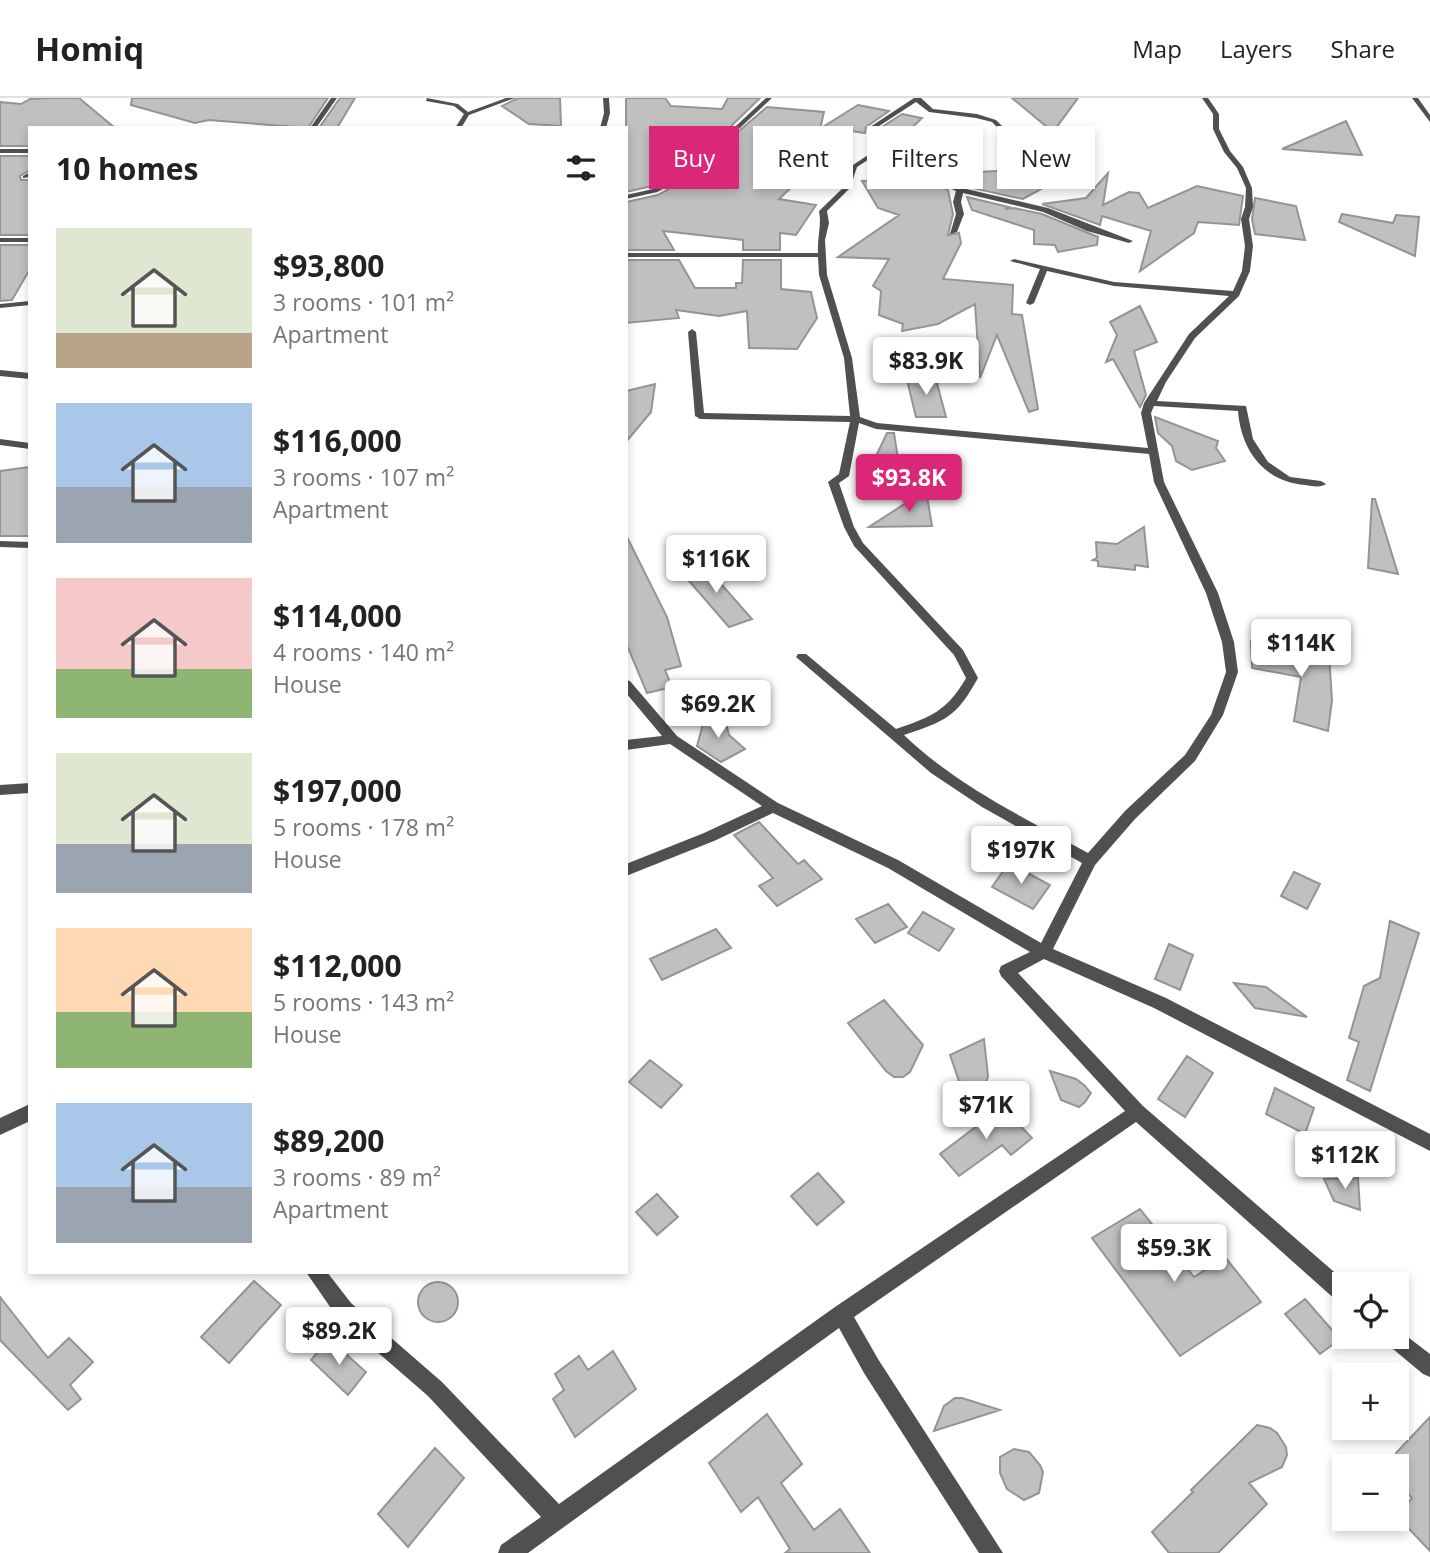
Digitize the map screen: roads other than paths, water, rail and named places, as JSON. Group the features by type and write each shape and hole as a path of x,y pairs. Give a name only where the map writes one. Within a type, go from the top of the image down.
{"street":[{"path":"314,126 334,98"},
{"path":"430,98 428,100 456,105 467,114"},
{"path":"459,126 467,114 512,98"},
{"path":"604,126 607,113 606,98"},
{"path":"628,197 655,191 671,182 725,139 769,98"},
{"path":"1205,98 1216,114 1216,129 1227,152 1240,167 1249,188 1249,207 1245,219 1249,246 1246,271 1236,294 1192,336 1149,403 1146,413 1159,482 1212,593 1228,642 1232,671 1217,715 1190,758 1130,815 1090,862 1044,952 1007,971 1137,1112 1332,1283"},
{"path":"1415,98 1430,120"},
{"path":"875,126 917,99 932,111 977,116 994,121 999,126"},
{"path":"0,151 28,151"},
{"path":"867,158 849,173 848,187 823,211 823,275 848,358 855,419 844,476 833,482 858,544 959,653 972,678 958,705 940,718 894,734"},
{"path":"953,232 960,214 957,202 960,190 1045,210 1090,229 1129,241"},
{"path":"0,240 28,240"},
{"path":"628,255 822,255"},
{"path":"1014,261 1114,284 1236,294"},
{"path":"1030,303 1044,269"},
{"path":"0,306 28,303"},
{"path":"692,332 700,416 855,419 876,426 1152,451"},
{"path":"0,373 28,376"},
{"path":"1149,403 1242,408 1244,431 1256,456 1283,478 1321,484"},
{"path":"0,442 28,446"},
{"path":"0,544 28,545"},
{"path":"802,657 894,734 906,748 972,793 1090,862"},
{"path":"628,686 672,739 773,807 893,864 1044,952 1160,1003 1430,1143"},
{"path":"628,744 672,739"},
{"path":"0,790 28,788"},
{"path":"628,869 709,837 773,807"},
{"path":"509,1553 842,1314 1137,1112"},
{"path":"0,1127 28,1113"},
{"path":"316,1274 344,1310 435,1389 556,1517"},
{"path":"842,1314 871,1366 992,1553"},
{"path":"1408,1349 1430,1367"}]}
